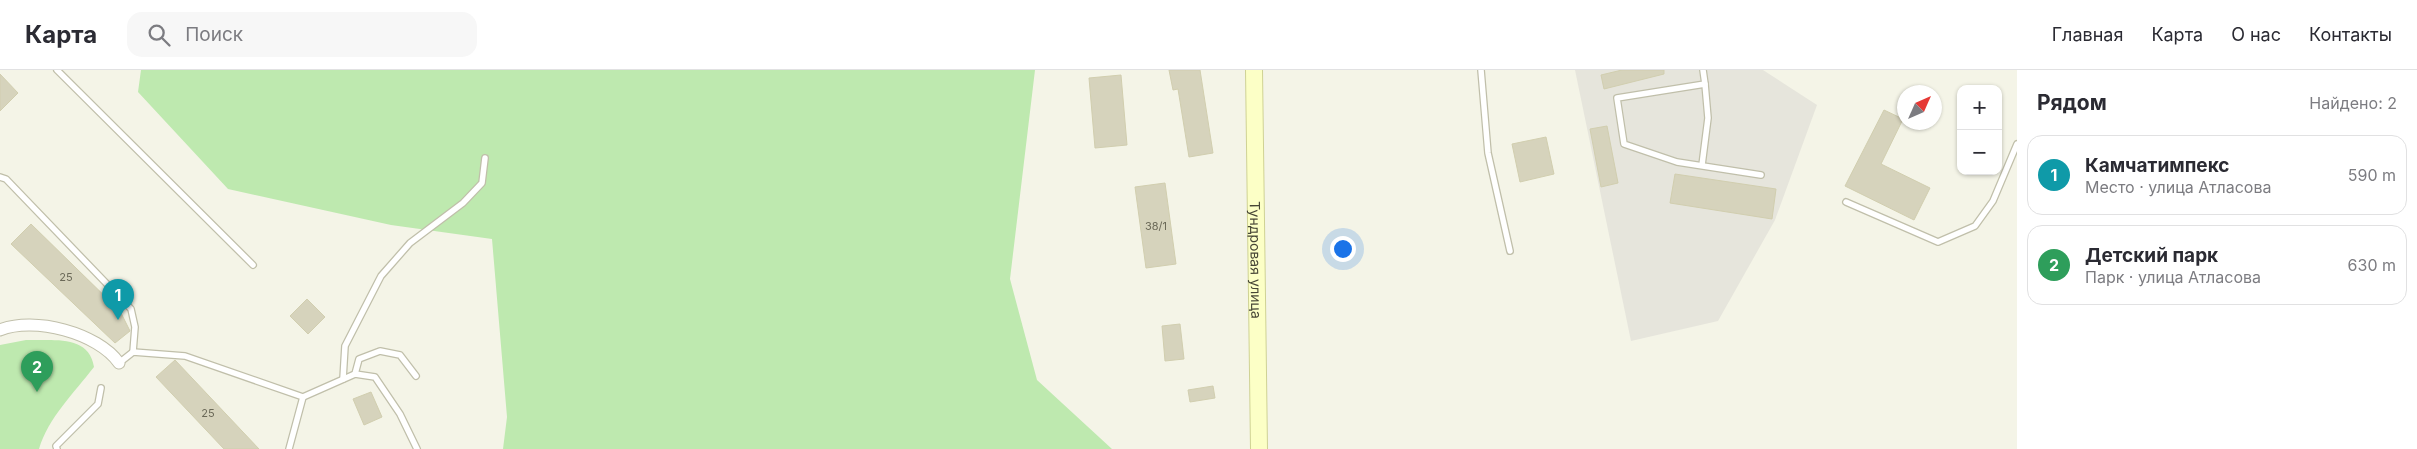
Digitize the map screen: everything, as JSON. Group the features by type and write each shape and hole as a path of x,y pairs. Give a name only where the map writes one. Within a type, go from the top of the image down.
{"main road":[{"name":"Тундровая улица","path":"1254,70 1259,449"}],"street":[{"path":"0,330 8,327 47,326 84,335 113,354 119,363"}],"lane":[{"path":"57,70 253,265"},
{"path":"1480,70 1488,153 1510,251"},
{"path":"1702,165 1708,118 1703,70"},
{"path":"1705,84 1617,98 1624,144 1677,162 1761,175"},
{"path":"1846,202 1938,242 1975,226 1993,201 2017,144"},
{"path":"343,379 345,346 381,276 410,243 463,203 482,183 485,158"},
{"path":"0,173 131,309 135,327 133,352"},
{"path":"355,374 359,359 380,350 400,355 416,376"},
{"path":"119,363 133,352 185,356 303,397 355,374 375,377 400,414 417,449"},
{"path":"57,449 56,446 98,404 102,388"},
{"path":"289,449 303,397"}],"shaded area":[{"path":"1575,70 1763,70 1817,105 1775,220 1718,321 1631,341"}],"green space":[{"path":"141,70 1035,70 1010,279 1037,380 1112,449 503,449 507,417 492,239 391,225 228,189 138,92"},
{"path":"26,340 58,340 77,344 91,356 94,367 55,416 39,449 0,449 0,345"}],"building":[{"path":"1169,70 1200,70 1213,153 1189,157 1178,89 1173,90"},
{"path":"1622,70 1664,70 1664,74 1604,89 1601,75"},
{"path":"0,74 18,93 0,111"},
{"path":"1121,75 1127,145 1095,148 1089,78"},
{"path":"1884,110 1897,116 1898,130 1881,164 1930,188 1914,220 1845,186"},
{"path":"1607,126 1618,183 1601,187 1590,129"},
{"path":"1546,137 1554,174 1520,182 1512,144"},
{"path":"1675,174 1776,189 1772,219 1670,203"},
{"path":"1165,183 1176,264 1146,268 1135,187"},
{"path":"31,224 120,311 130,331 115,343 11,244"},
{"path":"307,299 325,317 308,334 290,316"},
{"path":"1180,324 1184,359 1165,361 1162,326"},
{"path":"175,360 259,449 224,449 156,377"},
{"path":"1213,386 1215,398 1190,402 1188,390"},
{"path":"371,392 382,417 364,425 353,399"}],"place":[{"name":"Камчатимпекс","path":"118,320"},
{"name":"Детский парк","path":"37,392"}]}
